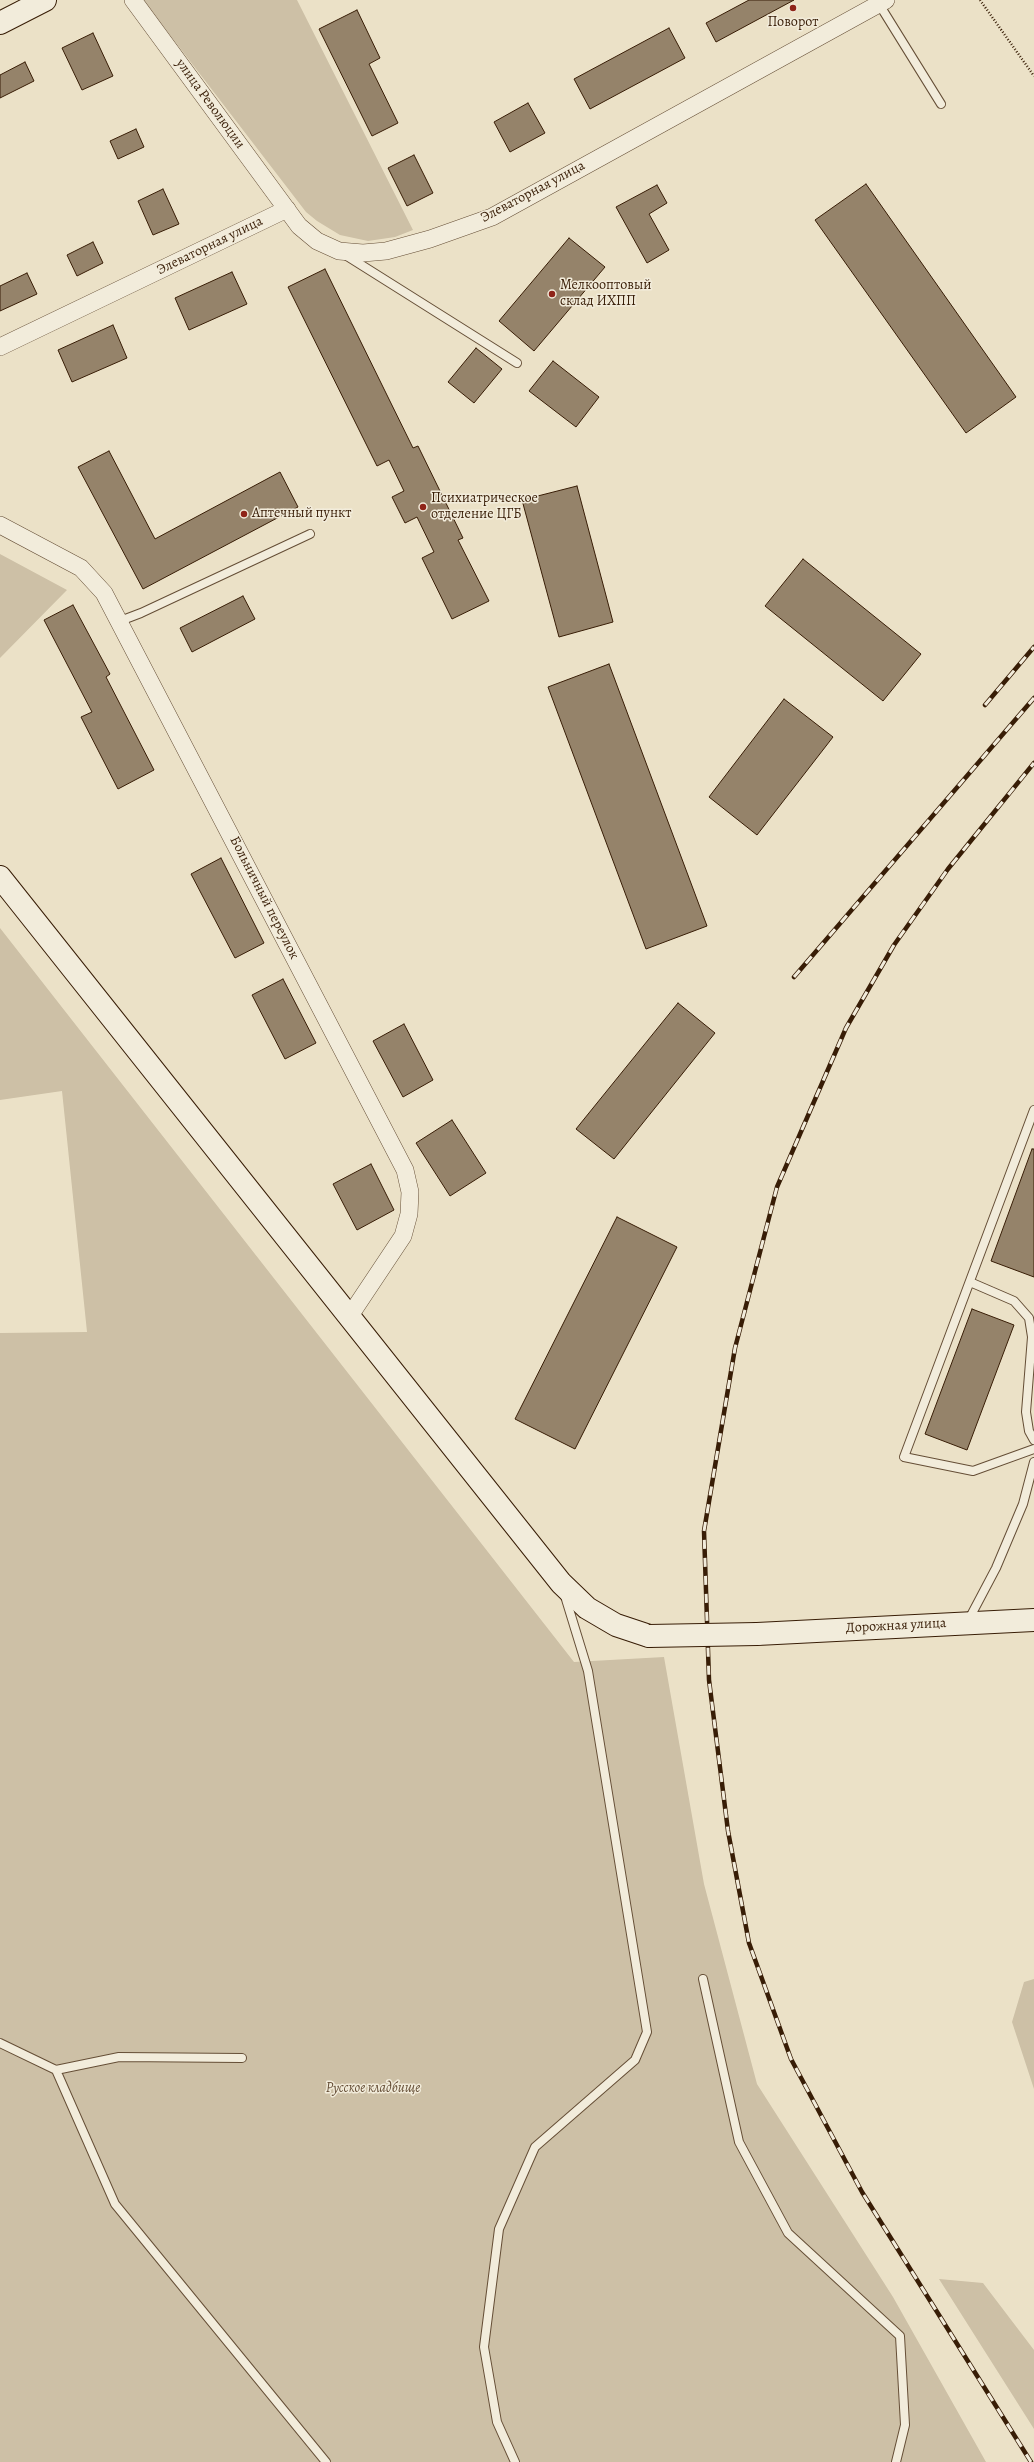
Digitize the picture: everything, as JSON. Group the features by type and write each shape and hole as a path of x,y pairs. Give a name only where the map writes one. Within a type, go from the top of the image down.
{"street":[{"path":"0,23 45,0"},
{"name":"улица Революции","path":"133,0 287,209"},
{"name":"Элеваторная улица","path":"0,347 287,209 299,226 317,241 339,251 363,254 386,251 430,239 492,217 882,2"},
{"name":"Больничный переулок","path":"0,525 81,568 104,593 120,621 405,1170 410,1192 409,1214 403,1236 349,1316"},
{"name":"Дорожная улица","path":"0,877 561,1583 587,1608 616,1625 649,1636 757,1634 968,1622 1034,1620"}],"lane":[{"path":"882,2 941,104"},
{"path":"339,251 517,363"},
{"path":"120,621 141,613 310,534"},
{"path":"1034,1110 904,1457 973,1471 1034,1449"},
{"path":"970,1282 1014,1301 1029,1318 1032,1337 1026,1412 1029,1431 1034,1440"},
{"path":"968,1622 996,1568 1023,1504 1034,1462"},
{"path":"515,2462 497,2422 484,2347 499,2229 535,2147 635,2060 647,2032 588,1671 561,1583"},
{"path":"703,1979 739,2142 788,2233 900,2336 905,2425 896,2462"},
{"path":"0,2043 56,2070 119,2057 242,2058"},
{"path":"56,2070 115,2204 326,2462"}],"path":[{"path":"980,0 1034,76"}],"green space":[{"path":"143,0 297,0 413,230 395,237 368,241 340,235 317,221 306,212"},
{"path":"0,554 67,590 0,658"},
{"name":"Русское кладбище","path":"0,928 574,1662 664,1657 704,1884 757,2084 893,2297 986,2462 0,2462 0,1333 87,1332 62,1091 0,1100"},
{"path":"1034,1979 1034,2089 1012,2022 1024,1982"},
{"path":"939,2279 983,2283 1034,2350 1034,2429"}],"building":[{"path":"749,0 794,0 716,42 706,23"},
{"path":"357,10 380,58 369,64 398,123 372,136 319,29"},
{"path":"669,28 685,58 590,109 574,79"},
{"path":"93,33 113,76 82,90 62,48"},
{"path":"25,62 34,81 0,98 0,75"},
{"path":"528,103 545,133 510,152 494,122"},
{"path":"136,129 144,147 118,159 110,141"},
{"path":"414,155 433,193 407,206 388,168"},
{"path":"866,184 1016,397 966,433 815,220"},
{"path":"657,185 667,203 649,214 669,250 647,263 616,207"},
{"path":"163,189 179,224 153,235 138,201"},
{"path":"569,238 605,267 534,351 499,321"},
{"path":"93,242 103,263 77,276 67,255"},
{"name":"Психиатрическое отделение ЦГБ","path":"325,269 413,448 418,446 463,538 458,540 489,601 452,619 422,558 434,552 417,517 405,523 392,497 404,491 389,460 377,466 288,287"},
{"path":"232,272 247,304 189,330 175,298"},
{"path":"27,273 37,294 0,311 0,286"},
{"path":"113,325 127,358 72,382 58,350"},
{"path":"476,348 502,369 474,403 448,382"},
{"path":"553,361 599,397 576,427 529,391"},
{"path":"109,451 155,539 280,472 298,507 143,589 78,467"},
{"path":"577,486 613,622 559,637 522,500"},
{"path":"803,559 921,654 883,701 765,606"},
{"path":"243,596 255,619 192,652 180,628"},
{"path":"73,605 110,674 106,677 154,770 118,789 81,717 92,712 44,620"},
{"path":"609,664 707,926 646,949 548,687"},
{"path":"784,699 833,737 757,835 709,797"},
{"path":"221,858 264,943 235,958 191,874"},
{"path":"283,979 316,1043 285,1059 252,995"},
{"path":"678,1003 715,1033 614,1159 576,1129"},
{"path":"404,1024 433,1080 403,1097 373,1041"},
{"path":"452,1120 486,1173 450,1196 416,1143"},
{"path":"1032,1149 1034,1149 1034,1277 991,1261"},
{"path":"371,1164 394,1210 357,1230 333,1184"},
{"path":"617,1217 677,1247 575,1449 515,1419"},
{"path":"972,1309 1014,1325 967,1450 925,1434"}],"railway":[{"path":"985,705 1034,647"},
{"path":"794,977 1034,698"},
{"path":"1031,2462 862,2192 791,2059 749,1943 728,1831 709,1680 704,1531 735,1348 777,1187 846,1028 894,945 948,869 1034,763"}],"place":[{"name":"Поворот","path":"793,8"},
{"name":"Мелкооптовый склад ИХПП","path":"552,294"},
{"name":"Психиатрическое отделение ЦГБ","path":"423,507"},
{"name":"Аптечный пункт","path":"244,514"}]}
